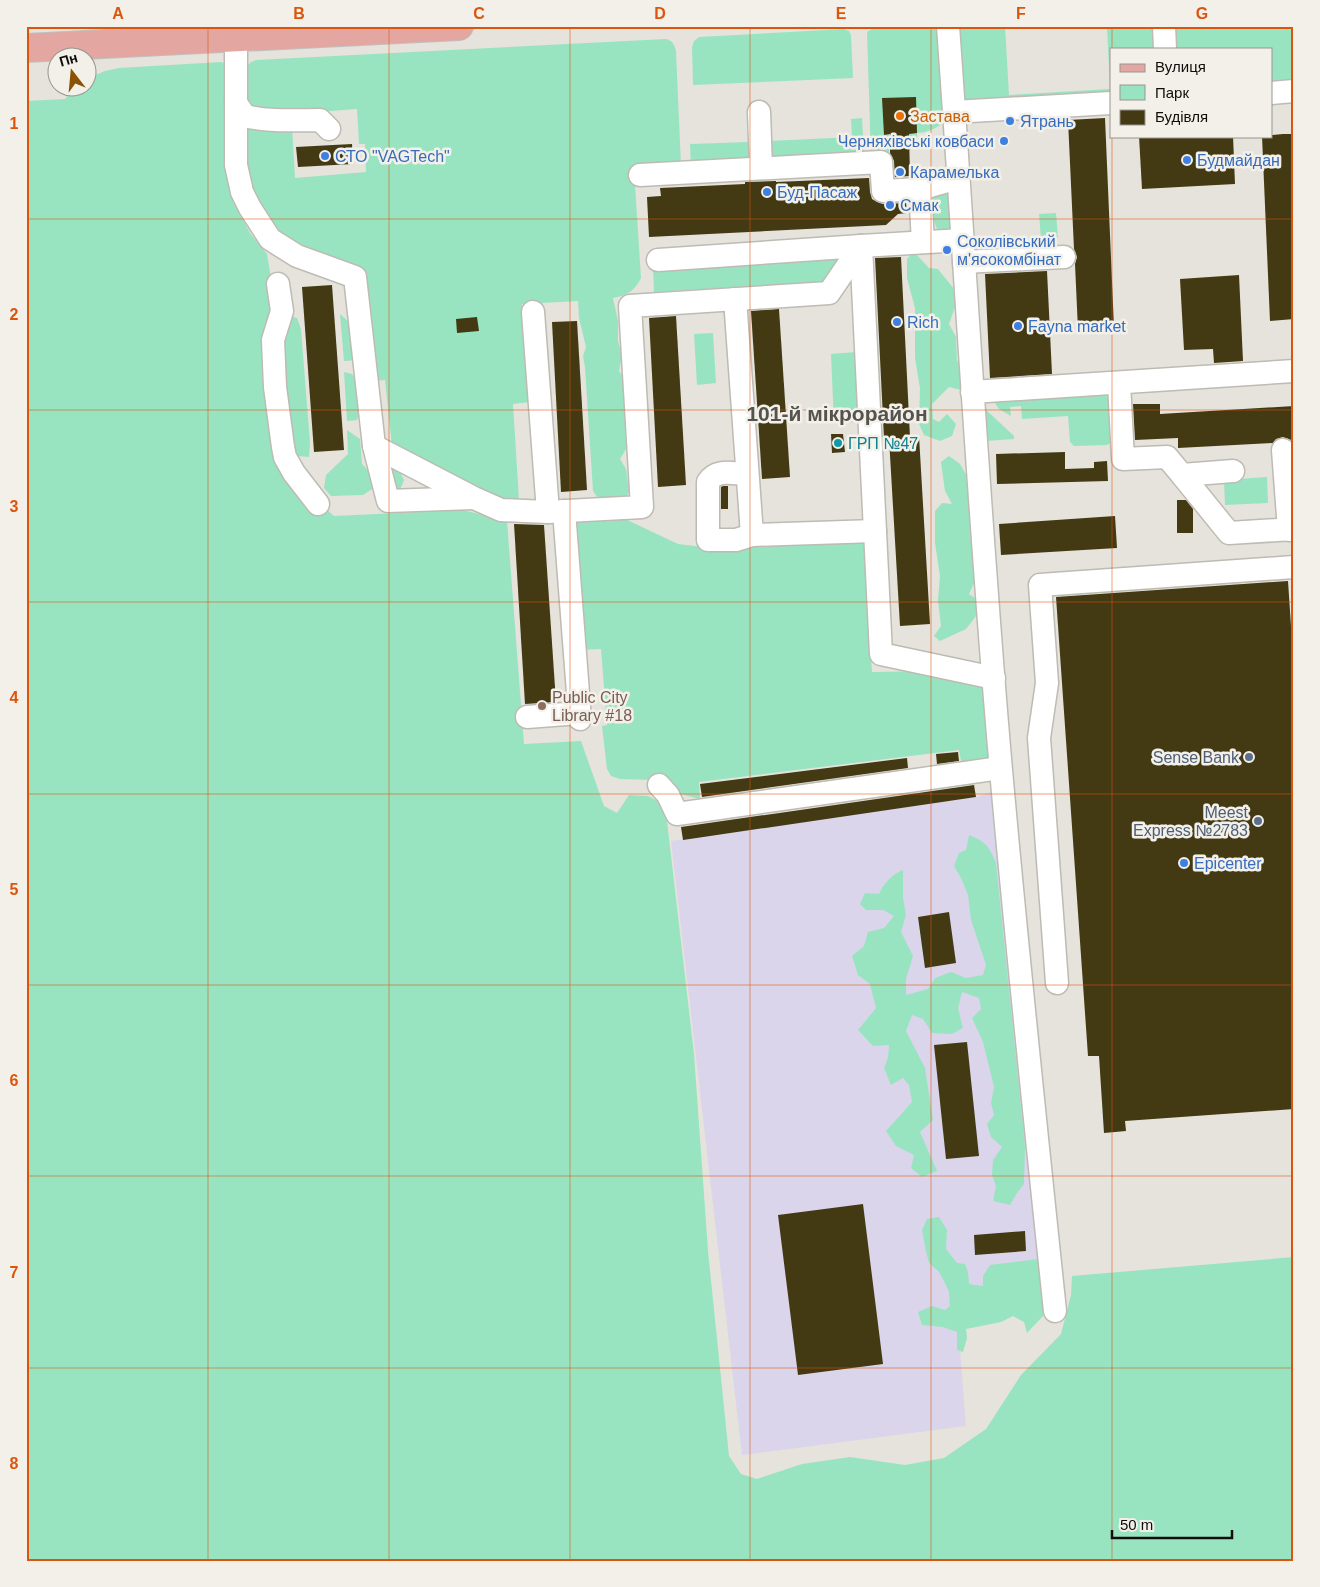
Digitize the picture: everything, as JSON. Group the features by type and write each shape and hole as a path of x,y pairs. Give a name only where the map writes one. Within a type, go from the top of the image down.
{"main road":[{"path":"26,48 134,34 236,38 459,26"}],"lane":[{"path":"948,26 972,392 1000,768 1055,1311"},
{"path":"1164,26 1165,48"},
{"path":"236,38 236,165 242,192 270,239 297,256 355,277 374,446 388,501 474,498"},
{"path":"1272,93 1294,91"},
{"path":"236,103 245,116 291,120 320,120 330,129"},
{"path":"954,112 1110,103"},
{"path":"759,112 762,168"},
{"path":"640,175 881,162 882,191 920,189 958,178"},
{"path":"920,189 923,242"},
{"path":"658,260 923,242 963,251 1064,257"},
{"path":"374,446 501,510 556,512 642,507 630,306 828,293 860,246"},
{"path":"860,246 882,654 994,678"},
{"path":"278,284 282,311 273,340 275,387 285,458 318,504"},
{"path":"735,299 752,535"},
{"path":"527,717 580,716 533,312"},
{"path":"972,392 1294,371"},
{"path":"1119,383 1123,459 1168,457 1230,533 1291,529 1283,450"},
{"path":"410,465 412,500"},
{"path":"1182,475 1233,471"},
{"path":"748,474 719,473 712,476 708,482 708,540 736,540 752,535 875,531"},
{"path":"1057,983 1039,738 1047,683 1040,585 1294,567"},
{"path":"659,785 668,795 677,814 1000,768"}],"shaded area":[{"path":"991,792 1034,1211 1041,1301 957,1311 966,1426 742,1455 671,841 976,797"}],"green space":[{"path":"935,26 938,29 947,120 933,129 917,133 917,139 889,140 889,157 871,158 867,32 875,27"},
{"path":"956,26 1005,26 1009,95 1110,89 1110,96 960,105"},
{"path":"1107,26 1152,26 1154,48 1110,48 1110,89"},
{"path":"1175,26 1294,26 1294,85 1272,87 1272,48 1176,48"},
{"path":"844,29 849,31 851,35 853,78 693,85 692,47 694,41 699,37"},
{"path":"666,39 673,43 676,51 681,166 634,169 641,278 630,292 613,298 618,321 618,341 622,356 619,371 625,379 629,394 625,413 625,437 628,446 620,459 626,469 629,492 623,502 601,503 593,491 583,356 586,347 579,318 578,301 522,304 530,402 513,404 519,500 505,500 491,496 392,446 385,380 374,381 362,272 317,254 273,227 258,209 245,164 245,120 292,127 295,178 366,172 365,144 359,144 357,109 291,114 247,111 246,67 256,60"},
{"path":"221,62 227,64 233,191 241,216 250,233 267,254 276,308 287,474 334,516 463,510 507,521 524,744 581,741 604,806 617,813 629,795 648,796 661,803 667,821 694,1054 708,1251 729,1456 741,1474 757,1479 802,1464 850,1457 905,1465 944,1458 986,1429 1021,1375 1061,1334 1071,1295 1072,1276 1294,1257 1294,1561 26,1561 26,101 98,98 98,74 119,68"},
{"path":"862,118 864,158 771,162 770,141 852,137 851,119"},
{"path":"748,142 749,163 691,166 690,144"},
{"path":"944,191 951,193 954,228 945,232 937,229 932,207 935,194"},
{"path":"1056,213 1058,238 1041,239 1039,214"},
{"path":"845,254 826,282 654,292 653,266"},
{"path":"916,254 929,268 938,269 954,289 956,304 949,324 956,337 957,360 965,377 961,390 949,387 932,404 933,419 939,422 947,414 956,424 952,436 940,441 924,435 919,424 920,388 915,358 915,308 907,278 907,259 911,255"},
{"path":"340,314 351,324 358,360 344,361"},
{"path":"290,316 297,318 301,329 310,443 309,457 297,456 286,440 277,343"},
{"path":"713,333 716,383 697,385 694,334"},
{"path":"856,352 859,422 834,423 831,354"},
{"path":"344,372 352,374 361,392 362,401 357,420 347,421"},
{"path":"1104,391 1108,399 1111,440 1107,445 1074,446 1070,442 1068,416 1022,419 1021,406 1010,407 1011,416 999,409 993,400"},
{"path":"985,409 1014,436 1014,439 986,441"},
{"path":"347,430 360,439 362,464 371,473 375,487 363,495 331,496 324,488 326,475 348,454"},
{"path":"949,456 960,464 969,480 980,570 969,594 978,600 980,611 966,629 940,641 934,636 941,626 938,600 940,576 935,543 935,511 942,503 952,504 945,491 941,462"},
{"path":"390,466 400,472 404,480 400,490 395,490"},
{"path":"1267,477 1268,503 1225,505 1224,480"},
{"path":"623,518 678,544 720,549 863,536 872,672 930,671 987,687 992,761 962,766 959,750 699,782 700,799 672,792 655,780 620,779 611,776 607,769 602,726 607,725 601,649 580,650 573,523 579,519"},
{"path":"969,835 986,845 996,863 1025,1146 1024,1184 1010,1205 993,1201 996,1186 992,1175 993,1160 1002,1147 991,1137 987,1124 994,1115 991,1103 994,1087 983,1042 972,1018 981,1009 979,998 962,992 958,1008 963,1028 952,1034 932,1033 923,1019 912,1015 906,1031 925,1068 933,1120 920,1132 937,1171 922,1177 911,1168 914,1155 896,1146 886,1131 912,1102 909,1085 903,1078 891,1085 884,1068 888,1058 889,1045 873,1046 858,1030 876,1008 870,984 858,975 852,956 864,946 868,932 884,928 894,916 883,910 866,910 860,904 865,893 879,894 888,880 903,870 903,898 906,915 901,932 913,956 906,979 906,995 928,989 935,978 951,972 966,978 983,975 986,965 971,920 968,895 954,866 959,853 966,850"},
{"path":"939,1217 947,1230 946,1249 957,1263 965,1264 969,1284 983,1286 983,1276 990,1265 1038,1259 1044,1289 1043,1316 1027,1333 1024,1322 1013,1316 1001,1322 966,1329 967,1338 963,1352 957,1350 957,1332 943,1327 922,1325 918,1312 932,1306 945,1310 950,1306 949,1292 944,1281 939,1272 929,1263 922,1230 927,1219"}],"building":[{"name":"Застава","path":"916,97 917,133 909,134 910,176 895,177 894,161 890,153 890,134 884,135 882,98"},
{"path":"1105,118 1114,328 1078,330 1075,264 1077,257 1074,249 1068,120"},
{"path":"1294,134 1294,319 1270,321 1262,138 1272,138 1272,135"},
{"name":"Будмайдан","path":"1139,138 1233,138 1235,184 1142,189"},
{"name":"СТО \"VAGTech\"","path":"352,144 353,164 298,167 296,147"},
{"path":"869,178 872,199 883,204 906,203 907,213 898,214 886,225 649,237 647,197 661,196 660,188 745,184 745,182"},
{"path":"901,257 910,437 919,436 930,624 900,626 889,438 884,438 875,258"},
{"name":"Fayna market","path":"1047,271 1052,374 990,378 985,274"},
{"path":"1239,275 1243,361 1214,363 1213,349 1184,350 1180,279"},
{"path":"332,285 344,450 314,452 302,287"},
{"path":"779,309 790,477 762,479 751,311"},
{"path":"676,316 686,485 658,487 649,318"},
{"path":"477,317 479,331 457,333 456,319"},
{"path":"577,321 587,490 561,492 552,322"},
{"path":"1133,404 1160,404 1160,414 1294,406 1294,441 1283,437 1276,439 1273,443 1178,448 1178,438 1135,440"},
{"name":"ГРП №47","path":"831,434 843,434 845,452 832,453"},
{"path":"1065,452 1065,469 1094,468 1094,462 1107,461 1108,481 997,484 996,454"},
{"path":"728,486 728,509 721,509 721,487"},
{"path":"1177,500 1186,500 1193,509 1193,533 1177,533"},
{"path":"1115,516 1117,548 1001,555 999,524"},
{"path":"514,524 544,525 556,702 525,704"},
{"name":"Epicenter","path":"1288,581 1294,671 1294,1109 1125,1121 1126,1131 1104,1133 1099,1056 1088,1056 1056,597"},
{"path":"958,752 959,761 937,764 936,754"},
{"path":"907,758 908,768 702,797 700,784"},
{"path":"974,785 976,797 683,840 681,827"},
{"path":"949,912 956,963 925,968 918,917"},
{"path":"967,1042 979,1156 946,1159 934,1045"},
{"path":"863,1204 883,1364 798,1375 778,1215"},
{"path":"1025,1231 1026,1251 975,1255 974,1235"}],"place":[{"name":"Застава","path":"900,116"},
{"name":"Ятрань","path":"1010,121"},
{"name":"Черняхівські ковбаси","path":"1004,141"},
{"name":"СТО \"VAGTech\"","path":"325,156"},
{"name":"Будмайдан","path":"1187,160"},
{"name":"Карамелька","path":"900,172"},
{"name":"Буд-Пасаж","path":"767,192"},
{"name":"Смак","path":"890,205"},
{"name":"Соколівський м'ясокомбінат","path":"947,250"},
{"name":"Rich","path":"897,322"},
{"name":"Fayna market","path":"1018,326"},
{"name":"ГРП №47","path":"838,443"},
{"name":"Public City Library #18","path":"542,706"},
{"name":"Sense Bank","path":"1249,757"},
{"name":"Meest Express №2783","path":"1258,821"},
{"name":"Epicenter","path":"1184,863"}],"district":[{"name":"101-й мікрорайон","path":"837,414"}]}
